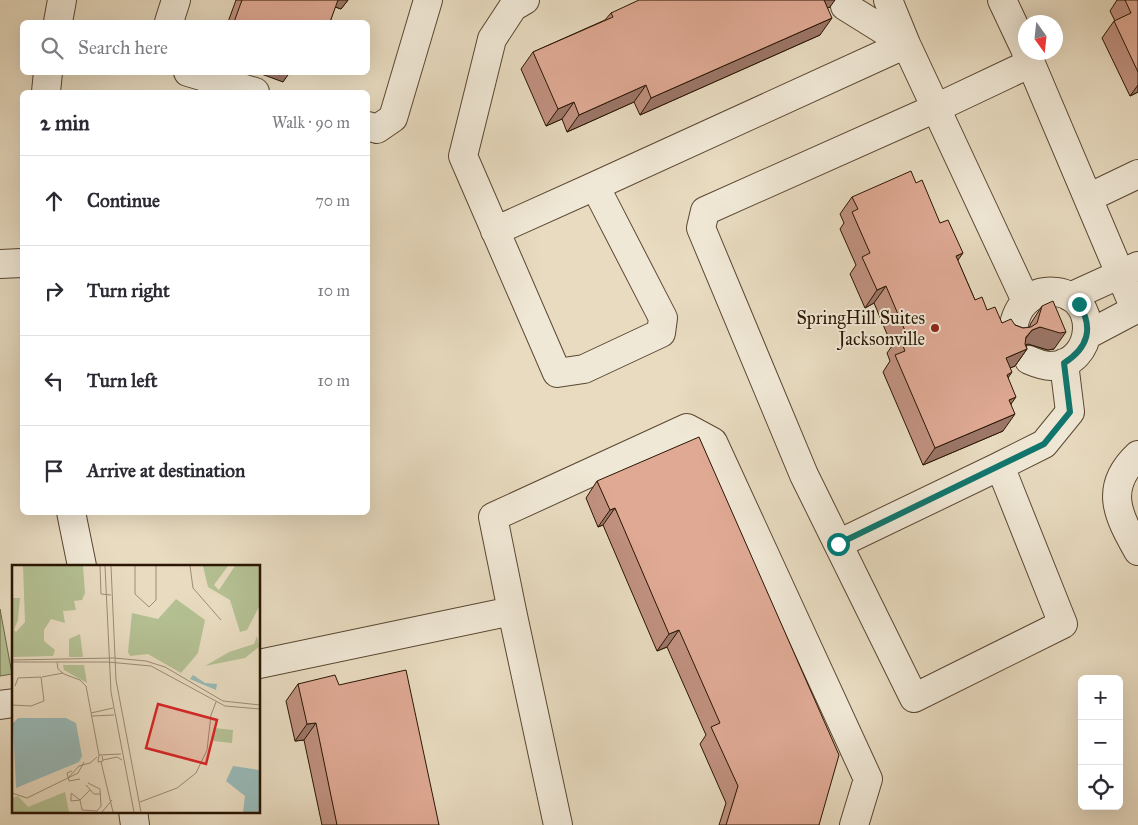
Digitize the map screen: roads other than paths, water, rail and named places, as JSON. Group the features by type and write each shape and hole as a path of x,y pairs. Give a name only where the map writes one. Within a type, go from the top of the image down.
{"street":[{"path":"58,20 62,0"},
{"path":"170,20 176,0"},
{"path":"370,127 377,129 393,118 428,0"},
{"path":"525,0 513,7 492,39 463,156 557,373 584,368 661,333 664,318 594,186"},
{"path":"888,0 906,44 1026,301"},
{"path":"1002,0 1018,34"},
{"path":"845,6 906,44"},
{"path":"495,231 906,44"},
{"path":"1000,466 1063,624 914,698 804,474 701,228 705,211 936,108 1021,60"},
{"path":"1030,60 1088,198 1129,270 1137,309 1087,335"},
{"path":"46,90 48,75"},
{"path":"198,75 247,90"},
{"path":"1088,198 1138,174"},
{"path":"0,264 20,262"},
{"path":"1070,297 1129,270"},
{"path":"1013,330 1014,320 1018,311 1026,301 1036,294 1049,291 1060,292 1070,297 1079,304 1085,314 1088,324 1087,335 1084,346 1075,356 1064,363 1052,366 1042,365 1029,360"},
{"path":"838,544 1044,444 1070,412 1064,363"},
{"path":"558,825 493,517 687,428 713,442 868,779 854,825"},
{"path":"1138,455 1123,473 1117,488 1118,511 1123,525 1138,551"},
{"path":"72,515 82,565"},
{"path":"260,664 512,611"},
{"path":"133,812 135,825"}],"place":[{"name":"SpringHill Suites Jacksonville","path":"935,328"}]}
